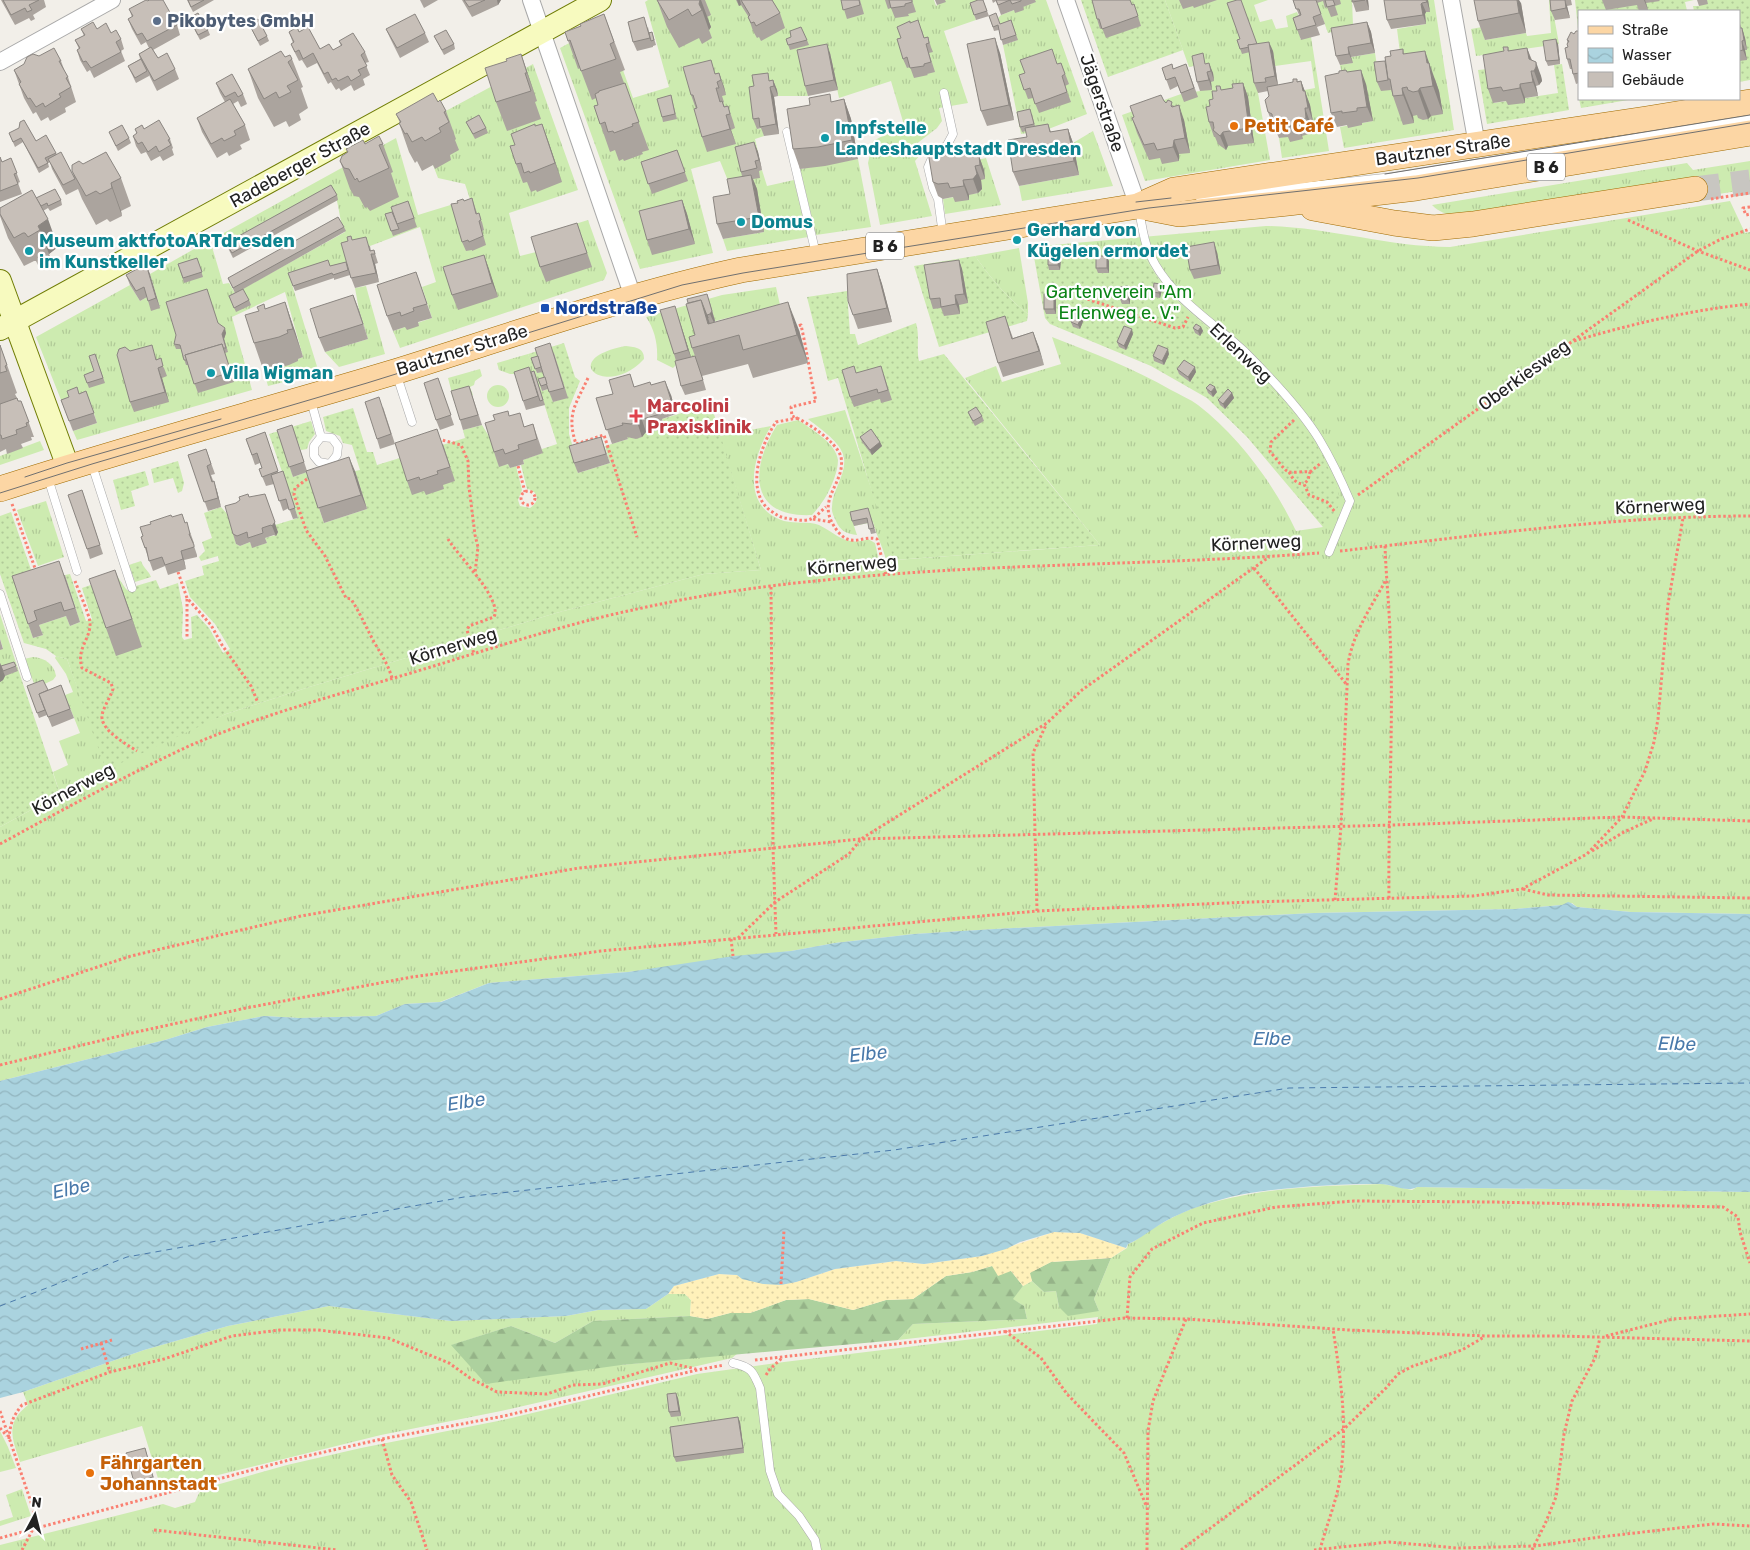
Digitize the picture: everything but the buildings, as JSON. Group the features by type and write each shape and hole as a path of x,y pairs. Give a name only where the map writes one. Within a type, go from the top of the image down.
{"main road":[{"name":"Bautzner Straße","path":"3,489 69,467 309,397 682,283 741,270 817,257 1138,206 1174,190 1750,102"},
{"name":"Bautzner Straße","path":"1138,206 1179,214 1288,203 1418,180 1750,133"},
{"path":"1438,151 1428,160 1418,180 1418,203 1429,218 1445,228"},
{"path":"1288,203 1394,223 1426,228 1445,228 1695,189"}],"street":[{"path":"0,62 112,0"},
{"path":"531,0 633,297"},
{"name":"Radeberger Straße","path":"8,325 600,0"},
{"name":"Jägerstraße","path":"1066,0 1138,206"},
{"path":"1451,0 1477,145"},
{"path":"0,281 8,325 69,467"}],"lane":[{"path":"943,237 938,199 928,167 932,158 947,145 953,134 944,93"},
{"path":"1196,199 1418,180 1750,119"},
{"path":"787,132 817,257"},
{"path":"1138,206 1167,202"},
{"name":"Erlenweg","path":"1138,206 1143,233 1152,257 1168,282 1194,310 1244,351 1300,415 1322,445 1340,477 1350,501"},
{"path":"395,371 412,422"},
{"path":"309,397 321,436"},
{"path":"321,436 332,438 338,446 337,456 330,464 319,462 314,456 314,446 321,436"},
{"path":"69,467 76,575"},
{"path":"69,467 132,588"},
{"path":"1329,552 1350,501"},
{"path":"0,594 27,677"},
{"path":"733,1363 748,1367 755,1375 760,1388 770,1470 778,1494 799,1516 815,1540 817,1550"}],"path":[{"path":"1750,207 1743,208 1746,215 1750,214"},
{"path":"1626,219 1698,251 1750,270"},
{"name":"Oberkiesweg","path":"1350,501 1698,251 1720,239 1750,228"},
{"path":"1078,296 1175,328 1183,327 1194,310"},
{"path":"1571,342 1664,317 1717,307 1750,304"},
{"path":"792,327 801,325 816,401 791,407 792,416 805,421 834,446 840,456 841,466 826,507 812,519"},
{"path":"588,378 572,411 572,432 576,444 604,435 637,538"},
{"path":"1300,415 1271,442 1270,452 1295,481 1299,484 1304,484"},
{"path":"798,418 776,422 768,434 758,466 757,482 760,497 768,508 781,517 795,520 812,519 831,522"},
{"path":"437,438 462,445 468,461 469,487 478,547 475,573"},
{"path":"319,462 309,478 300,482 295,488 294,495 306,530 325,556 346,598 351,599 361,614 374,642 388,664 392,678"},
{"path":"518,466 525,492"},
{"path":"1289,472 1310,472 1308,480 1304,484"},
{"path":"1304,484 1308,496 1327,502 1341,520"},
{"path":"3,489 39,578"},
{"path":"525,492 531,492 535,496 535,501 532,505 525,505 521,502 521,495 525,492"},
{"path":"826,507 837,532 847,539 859,540 868,537 877,539 886,575"},
{"name":"Körnerweg","path":"0,844 84,798 212,737 275,713 560,628 641,608 704,596 846,578 1055,564 1270,557 1385,546 1544,527 1683,518 1750,516"},
{"path":"1587,854 1622,817 1645,771 1654,742 1658,719 1668,604 1683,518"},
{"path":"448,539 452,547 475,573 494,605 496,612 494,617 469,626 467,630 474,654"},
{"path":"1385,546 1390,633 1391,714 1388,825 1389,899"},
{"path":"738,938 775,902 849,854 861,839 1047,723 1082,690 1270,557"},
{"path":"1254,568 1347,686"},
{"path":"37,572 45,569"},
{"path":"178,572 187,598 187,636"},
{"path":"76,575 90,622 88,634 79,658 82,668 111,683 113,689 102,716 103,723 114,735 137,751"},
{"path":"1335,900 1351,646 1360,625 1386,580"},
{"path":"771,587 772,848 776,934"},
{"path":"187,598 212,626 222,645 251,686 258,703"},
{"path":"1037,911 1033,753 1047,723"},
{"path":"0,999 131,956 301,916 579,868 772,848 861,839 1622,817 1750,821"},
{"path":"0,1065 132,1032 246,1008 412,977 601,951 1037,911 1473,896 1522,889 1624,832 1656,818"},
{"path":"1522,889 1548,895 1750,898"},
{"path":"731,939 733,956"},
{"path":"1127,1318 1130,1276 1152,1249 1203,1223 1276,1206 1364,1201 1723,1207 1738,1217 1740,1232 1750,1263"},
{"path":"781,1284 784,1230"},
{"path":"1600,1338 1673,1319 1750,1314"},
{"path":"0,1538 289,1460 382,1439 504,1416 697,1370 733,1363 1005,1331 1127,1318 1186,1319 1333,1329 1486,1336 1750,1341"},
{"path":"1147,1550 1148,1431 1150,1416 1186,1319"},
{"path":"1320,1550 1340,1480 1345,1428 1342,1388 1333,1329"},
{"path":"9,1438 13,1417 22,1405 110,1372 164,1359 232,1336 280,1330 318,1330 388,1338 449,1363 470,1378 497,1392 547,1394 573,1385 602,1384 670,1363 697,1370"},
{"path":"1005,1331 1041,1358 1067,1394 1124,1452 1147,1508"},
{"path":"1181,1550 1345,1428 1398,1374 1413,1366 1462,1350 1486,1336"},
{"path":"1532,1550 1556,1497 1564,1434 1572,1401 1595,1358 1600,1338"},
{"path":"81,1349 112,1340"},
{"path":"100,1343 110,1372"},
{"path":"760,1388 770,1368 783,1357"},
{"path":"0,1411 34,1512 32,1529 22,1550"},
{"path":"0,1428 9,1438"},
{"path":"382,1439 392,1475 411,1502 427,1550"},
{"path":"1314,1550 1389,1542 1457,1548 1535,1546 1600,1536 1713,1524 1750,1526"},
{"path":"154,1530 337,1550"}],"green space":[{"path":"648,0 934,0 936,6 944,0 983,0 984,3 972,8 976,20 944,31 968,103 939,108 942,121 937,128 915,145 920,155 915,161 932,216 880,225 868,163 873,141 904,125 891,81 839,98 830,54 801,59 808,96 778,96 777,90 757,129 762,128 764,136 755,139 758,152 738,157 759,171 762,170 767,186 794,180 808,237 727,251 723,239 764,232 733,193 720,161 691,169 713,253 640,269 560,48 606,23 633,98 669,87 645,2"},
{"path":"1035,0 1046,0 1087,114 1046,130 1021,134 1003,45 1017,40 1012,25 1002,29 998,18 1001,15 1035,2"},
{"path":"1081,0 1165,0 1183,50 1108,77"},
{"path":"1165,0 1268,0 1254,5 1260,22 1272,19 1276,29 1288,27 1286,16 1297,12 1300,19 1300,39 1311,37 1329,151 1282,158 1279,138 1312,132 1306,96 1294,92 1315,88 1311,61 1275,66 1258,93 1270,160 1145,181 1122,115 1181,94 1200,91 1207,63 1189,67"},
{"path":"1316,0 1352,0 1353,26 1328,33"},
{"path":"1423,0 1434,0 1454,130 1344,148 1340,127 1373,121 1345,88 1340,65 1352,63 1351,57 1375,53 1378,72 1402,68 1397,29 1426,24"},
{"path":"1549,0 1551,0 1559,44 1476,56 1471,29 1482,27 1485,40 1526,33 1527,36 1551,33"},
{"path":"1575,0 1694,0 1685,2 1687,10 1578,10 1578,28"},
{"path":"1699,0 1750,0 1750,80 1740,82 1740,10 1694,10 1693,6 1699,6"},
{"path":"533,64 578,190 509,213 520,256 536,252 559,229 588,220 607,273 604,280 400,348 393,331 432,318 422,287 436,282 420,227 370,246 348,267 332,271 329,265 290,278 319,373 268,386 264,372 303,357 285,292 232,317 252,390 77,440 73,431 97,423 90,401 65,410 36,337 130,285 140,301 147,297 160,308 150,274 210,240 223,284 229,283 235,293 345,232 333,190 228,248 222,234 396,138 418,215 470,199 465,184 438,178 433,165 403,134"},
{"path":"1562,64 1569,110 1487,124 1478,70 1488,69 1494,103 1558,93 1554,65"},
{"path":"1579,100 1628,100 1581,108"},
{"path":"1093,131 1113,186 1022,201 1019,186 1079,175 1073,143"},
{"path":"986,158 1001,205 945,214 943,199 978,193 982,189 977,160"},
{"path":"858,159 871,227 816,235 800,169"},
{"path":"1750,161 1750,189 1700,197 1455,216 1443,212 1432,205 1687,163 1693,170"},
{"path":"1730,201 1745,233 1750,232 1750,914 1631,912 1577,907 1572,903 1515,909 1314,913 914,934 628,972 489,983 440,1002 405,1004 376,1016 299,1018 264,1016 207,1027 165,1040 0,1081 0,827 60,794 53,772 68,765 59,741 80,733 65,695 73,692 66,674 55,658 56,656 67,659 107,769 226,714 306,688 556,613 704,574 761,570 720,436 771,426 759,451 755,465 755,492 760,504 770,514 784,521 819,525 848,540 860,541 868,539 875,543 879,561 886,560 873,522 854,526 857,535 850,534 840,527 832,512 833,500 844,467 843,454 833,439 808,419 845,410 895,560 1100,545 965,378 996,366 1002,382 1061,364 1052,337 1127,368 1198,405 1228,432 1254,462 1277,496 1296,531 1323,527 1280,398 1242,359 1166,290 1145,258 1041,246 1266,226 1312,230 1404,244 1450,247"},
{"name":"Gartenverein \"Am Erlenweg e. V.\"","path":"1032,246 1145,258 1166,290 1242,359 1280,398 1315,441 1334,480 1341,502 1333,516 1323,527 1247,437 1207,398 1151,366 1050,324 1045,318"},
{"path":"1019,248 1028,314 999,287 975,256"},
{"path":"975,256 999,287 1028,314 1027,321 939,347 914,266"},
{"path":"366,286 385,354 339,367 325,352 368,339 359,310 355,288"},
{"path":"776,287 780,305 715,321 710,304 705,364 677,364 673,368 657,360 655,338 652,327 646,317 722,295"},
{"path":"847,291 850,334 855,334 858,345 916,323 919,361 944,354 1100,545 894,560 838,378 828,381 807,297"},
{"path":"564,343 575,377 580,381 569,408 569,434 578,473 610,463 605,446 628,439 627,437 639,438 646,432 665,428 662,419 711,404 761,570 704,574 556,613 306,688 226,714 106,770 67,659 56,656 46,649 24,643 0,574 0,516 11,512 36,584 18,591 33,638 43,635 39,625 66,616 70,626 80,622 65,575 70,574 86,621 92,619 82,588 117,576 130,592 136,586 156,580 160,589 178,583 183,609 182,637 184,640 192,638 191,617 197,615 209,628 223,653 230,649 215,624 190,597 185,581 204,575 202,566 219,561 218,556 201,561 199,557 205,551 202,542 212,538 204,513 221,507 229,516 236,544 240,546 250,542 252,547 267,543 265,538 276,535 278,532 275,525 298,518 269,434 311,421 315,434 309,442 307,449 301,450 295,435 281,440 293,477 307,472 324,523 367,509 355,471 360,470 352,445 343,443 340,436 326,431 323,417 353,408 367,452 373,452 377,465 465,438 463,430 482,425 490,438 499,466 509,464 510,468 516,466 522,490 518,500 520,506 530,508 537,500 537,497 534,492 527,489 521,465 524,464 523,460 542,453 542,449 557,444 528,354","holes":["554,353 567,397 553,402 549,389 542,391 540,384 547,382 543,371 537,373 533,363 540,360 539,357"]},
{"path":"626,346 641,350 644,359 630,371 616,376 603,376 594,373 591,367 594,359 605,352"},
{"path":"528,354 536,376 517,382 515,374 499,370 497,363"},
{"path":"480,369 482,376 470,387 473,395 454,401 448,378"},
{"path":"498,385 506,388 509,396 506,404 498,407 490,404 487,396 490,388"},
{"path":"798,420 828,442 838,460 830,489 812,515 791,514 776,508 766,499 760,487 759,473 762,458 768,441 777,425"},
{"path":"40,441 44,450 0,465 0,456"},
{"path":"178,461 184,483 182,491 178,493 173,478 154,483 151,469"},
{"path":"145,471 149,485 131,491 135,506 121,510 113,480"},
{"path":"46,501 64,557 38,566 17,510"},
{"path":"141,561 151,577 135,582 129,565"},
{"path":"0,614 17,666 0,670 0,650 3,648 0,639"},
{"path":"33,657 48,662 56,676 53,680 36,688 24,659"},
{"path":"17,666 60,794 0,827 0,671"},
{"path":"1383,1184 1412,1190 1417,1187 1750,1192 1750,1550 0,1550 0,1545 163,1504 175,1508 195,1502 202,1489 287,1465 361,1448 503,1420 697,1374 1097,1324 1098,1317 898,1340 913,1324 1027,1319 1024,1306 1012,1299 1023,1286 1032,1281 1044,1292 1056,1291 1059,1307 1099,1311 1094,1299 1111,1258 1144,1234 1175,1216 1194,1208 1217,1201 1264,1192 1312,1187"},
{"path":"1111,1258 1094,1299 1099,1311 1068,1316 1059,1307 1056,1291 1044,1292 1032,1281 1029,1273 1051,1262"},
{"path":"992,1266 1011,1271 1023,1286 1013,1299 1024,1306 1027,1319 913,1324 898,1340 621,1365 486,1384 451,1345 511,1326 555,1343 593,1321 690,1316 707,1319 730,1313 750,1313 786,1300 809,1299 853,1310 886,1300 913,1299 946,1276 972,1272"},
{"path":"668,1294 685,1294 691,1300 690,1316 593,1321 555,1343 511,1326 452,1345 621,1365 738,1353 732,1358 501,1411 381,1435 210,1477 160,1485 142,1426 20,1462 13,1438 12,1431 16,1418 28,1405 23,1392 144,1350 228,1326 329,1306 451,1321 566,1316 598,1310 646,1309"},
{"path":"0,1431 16,1468 0,1472"},
{"path":"22,1489 31,1516 0,1526 0,1521 13,1517 6,1495"}],"sand":[{"path":"1054,1232 1080,1233 1126,1248 1111,1258 1051,1262 1030,1273 1032,1281 1023,1286 1011,1271 998,1276 992,1266 972,1272 946,1276 913,1299 886,1300 853,1310 809,1299 786,1300 750,1313 730,1313 707,1319 690,1316 691,1300 685,1294 668,1294 674,1286 719,1274 737,1275 747,1280 784,1284 835,1269 896,1261 924,1264 982,1256"}],"water":[{"name":"Elbe","path":"1568,902 1577,907 1631,912 1750,914 1750,1192 1417,1187 1404,1189 1385,1184 1328,1185 1273,1190 1239,1195 1191,1209 1164,1222 1128,1244 1126,1248 1080,1233 1054,1232 982,1256 924,1264 896,1261 835,1269 781,1285 763,1284 742,1279 737,1275 719,1274 674,1286 668,1294 646,1309 598,1310 566,1316 451,1321 329,1306 228,1326 144,1350 23,1392 0,1398 0,1081 165,1040 207,1027 264,1016 299,1018 376,1016 405,1004 441,1002 489,983 628,972 734,956 791,951 835,943 914,934 995,929 1314,913 1515,909 1562,905"}],"ferry route":[{"path":"0,1306 127,1257 464,1197 894,1150 1289,1088 1750,1083"}],"tunnel":[{"path":"1695,189 1750,182"}],"tram line":[{"path":"1385,174 1750,115"},
{"path":"0,493 367,383 682,285 743,273 1149,208 1418,178 1750,123"},
{"path":"1136,202 1171,198"},
{"path":"25,477 67,463 221,419"}],"place":[{"name":"Pikobytes GmbH","path":"157,21"},
{"name":"Petit Café","path":"1234,126"},
{"name":"Impfstelle Landeshauptstadt Dresden","path":"825,138"},
{"name":"Domus","path":"741,222"},
{"name":"Gerhard von Kügelen ermordet","path":"1017,240"},
{"name":"Museum aktfotoARTdresden im Kunstkeller","path":"29,251"},
{"name":"Nordstraße","path":"545,308"},
{"name":"Villa Wigman","path":"211,373"},
{"name":"Marcolini Praxisklinik","path":"636,416"},
{"name":"Fährgarten Johannstadt","path":"90,1473"}]}
